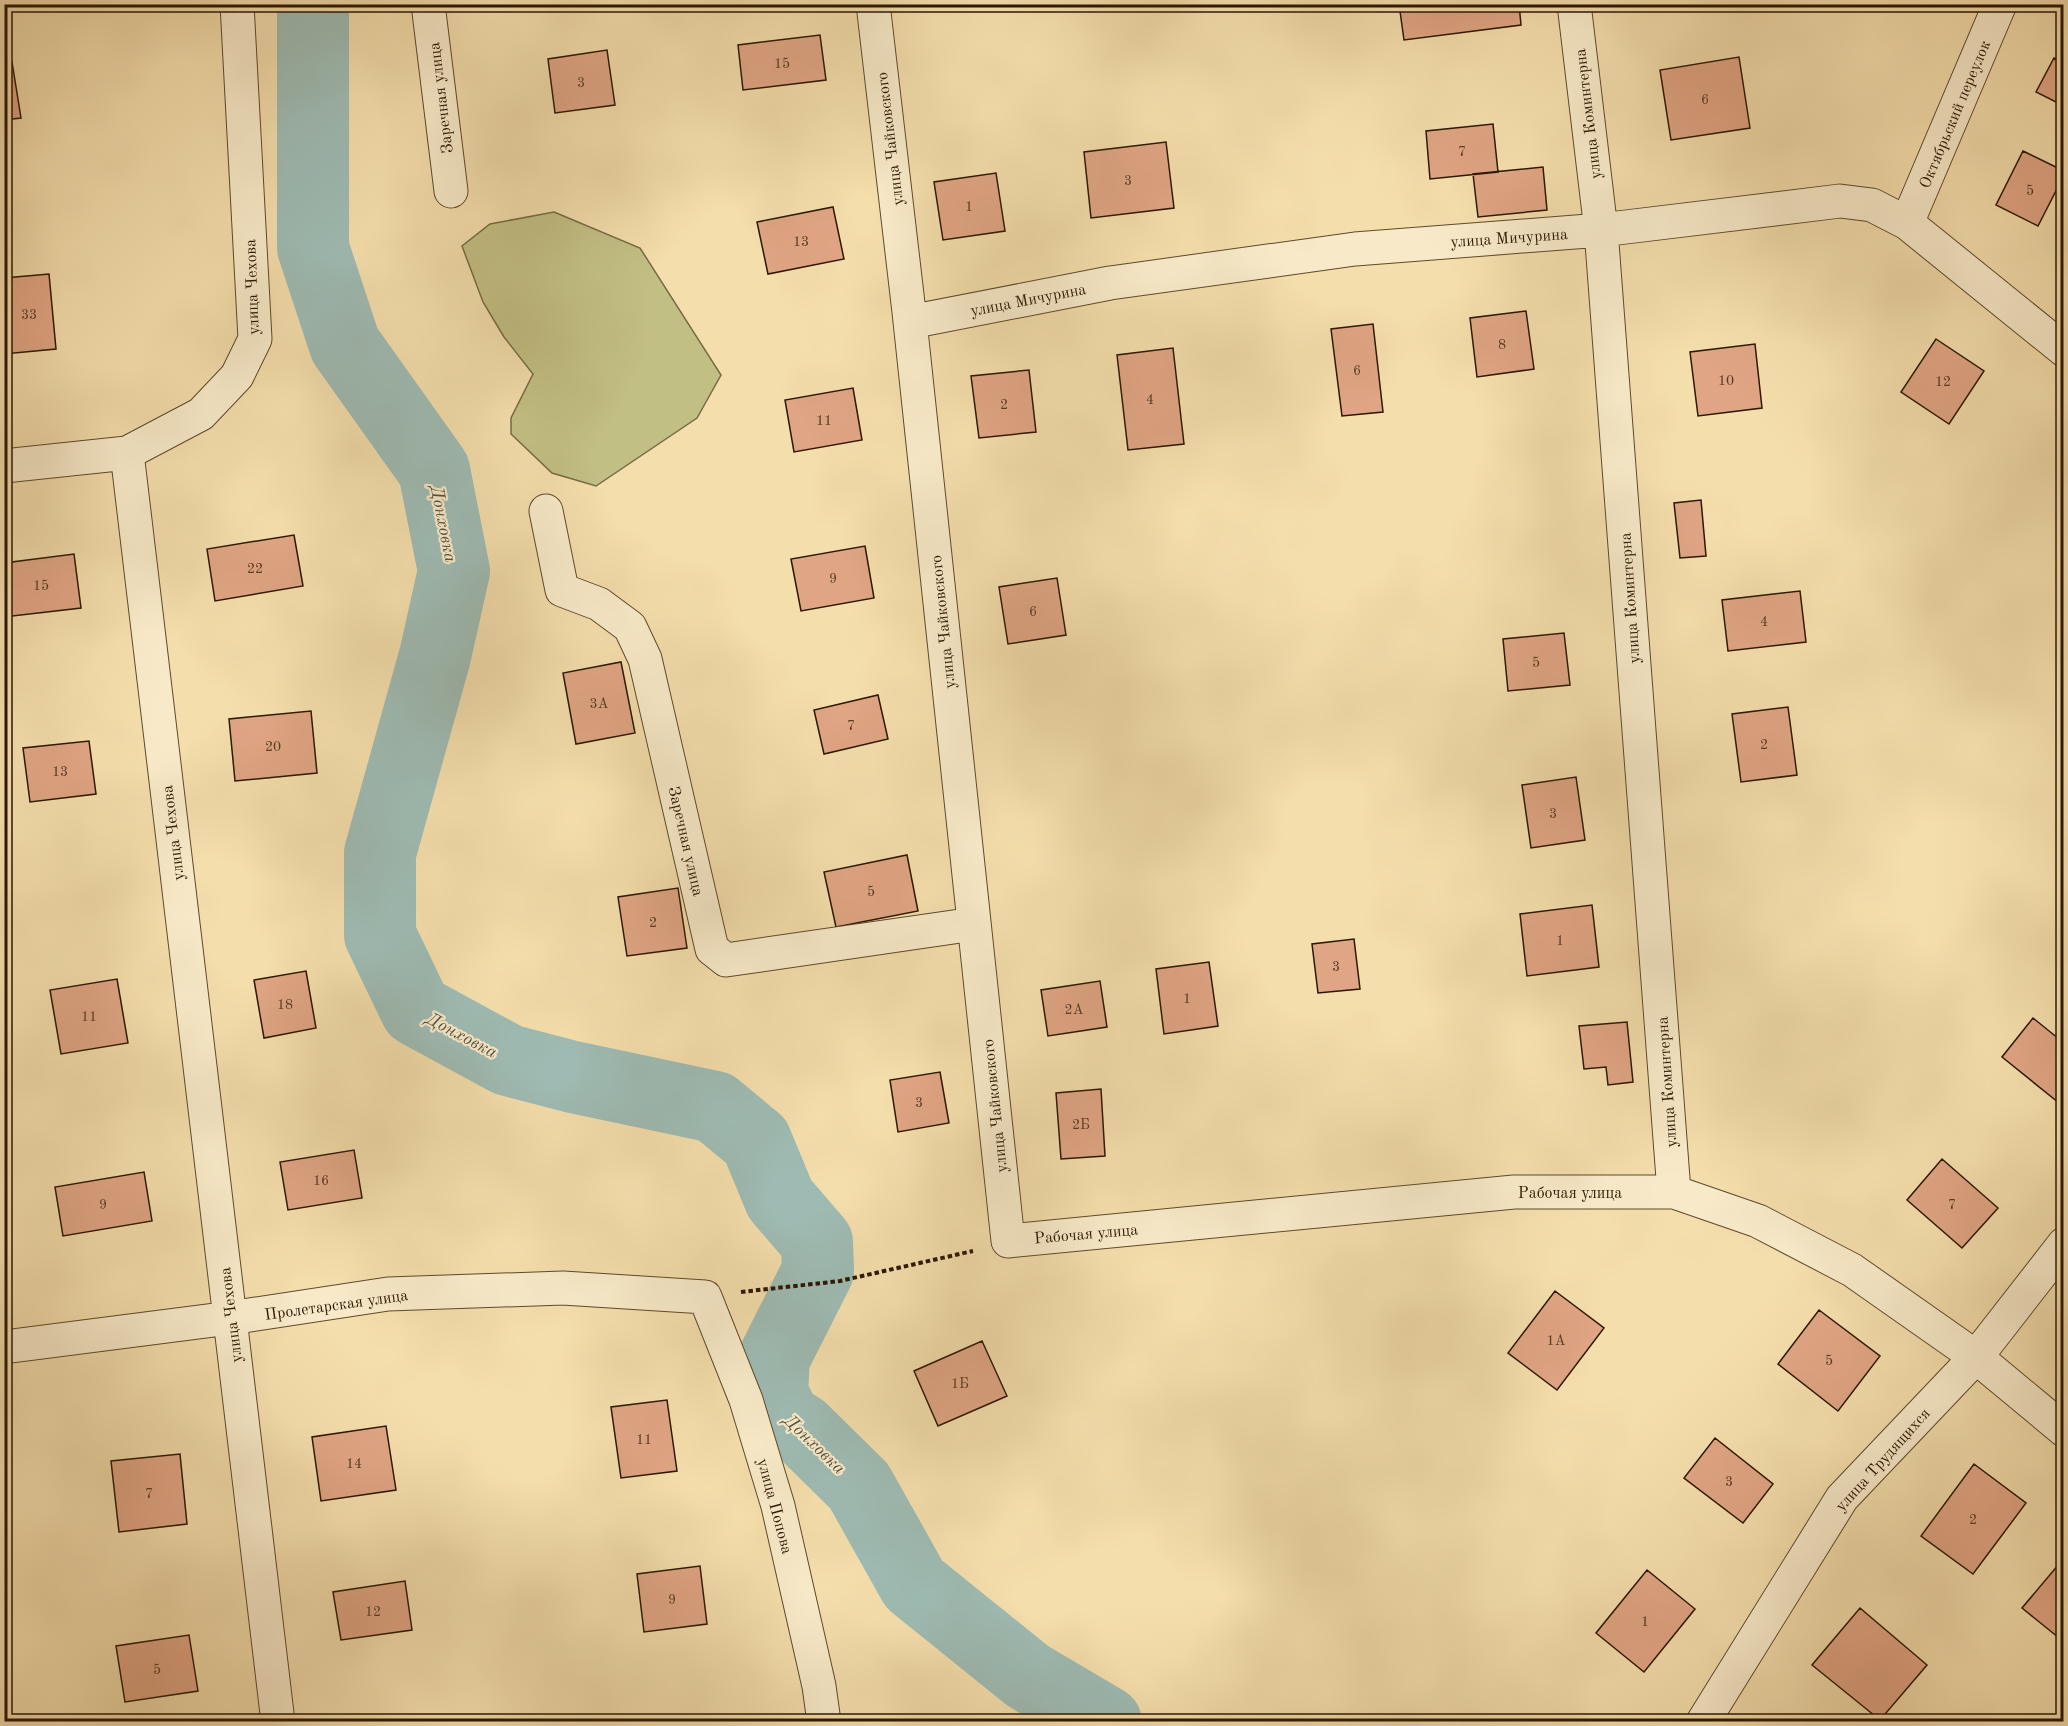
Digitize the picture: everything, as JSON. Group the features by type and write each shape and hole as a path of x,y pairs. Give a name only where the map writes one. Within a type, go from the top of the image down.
{"street":[{"name":"улица Чехова","path":"237,4 255,339 237,376 201,414 127,453 278,1722"},
{"name":"Заречная улица","path":"428,4 451,191"},
{"name":"улица Чайковского","path":"873,4 910,322 1008,1241"},
{"name":"улица Коминтерна","path":"1574,4 1601,230 1674,1192"},
{"name":"Октябрьский переулок","path":"1906,223 2001,4"},
{"name":"улица Мичурина","path":"910,322 1110,283 1355,249 1601,230 1840,201 1872,205 1906,223 2064,350"},
{"path":"4,466 127,453"},
{"name":"Заречная улица","path":"546,511 562,590 599,604 630,627 645,659 712,949 726,960 974,924"},
{"name":"Рабочая улица","path":"1008,1241 1514,1192 1674,1192 1758,1221 1852,1270 1976,1357 2064,1430"},
{"name":"улица Трудящихся","path":"1704,1722 1842,1498 1976,1357 2064,1244"},
{"name":"Пролетарская улица","path":"4,1347 230,1318 388,1294 563,1288 705,1297"},
{"name":"улица Попова","path":"705,1297 746,1400 778,1506 819,1686 824,1722"}],"path":[{"path":"777,1287 840,1281 953,1257 1008,1241"}],"shaded area":[{"path":"554,212 640,248 721,375 697,418 596,486 552,473 511,434 511,418 533,374 504,337 483,302 462,246 490,224"}],"building":[{"path":"1399,4 1519,4 1521,25 1404,40"},
{"path":"1650,4 1697,4 1650,10"},
{"path":"820,35 826,80 743,90 738,45"},
{"path":"607,50 615,105 555,113 548,59"},
{"path":"1739,57 1750,128 1671,140 1660,70"},
{"path":"2054,58 2064,63 2064,106 2036,92"},
{"path":"12,62 21,118 4,120 4,63"},
{"path":"1493,124 1498,172 1430,179 1426,131"},
{"path":"1166,142 1174,208 1091,218 1084,152"},
{"path":"2023,151 2064,171 2038,226 1996,205"},
{"path":"1543,167 1547,210 1478,217 1473,174"},
{"path":"996,173 1005,231 943,240 934,182"},
{"path":"833,207 844,259 768,274 757,222"},
{"path":"49,274 56,349 4,354 4,278"},
{"path":"1526,311 1534,369 1477,377 1470,318"},
{"path":"1373,324 1383,412 1342,416 1331,329"},
{"path":"1936,339 1984,371 1949,424 1901,392"},
{"path":"1755,344 1762,408 1698,416 1690,352"},
{"path":"1173,348 1184,444 1128,450 1117,355"},
{"path":"1029,370 1036,432 979,438 971,376"},
{"path":"853,388 862,440 794,452 785,400"},
{"path":"1701,500 1706,556 1680,558 1674,503"},
{"path":"294,535 303,586 215,601 207,549"},
{"path":"865,546 874,598 801,611 791,559"},
{"path":"74,554 81,608 4,617 4,563"},
{"path":"1057,578 1066,635 1008,644 999,587"},
{"path":"1800,591 1806,642 1728,651 1722,600"},
{"path":"1564,633 1570,685 1508,691 1503,639"},
{"path":"621,662 635,733 576,744 563,673"},
{"path":"878,695 888,739 824,754 814,710"},
{"path":"1788,707 1797,775 1741,782 1732,714"},
{"path":"311,711 317,773 235,781 229,719"},
{"path":"89,741 96,794 30,802 23,748"},
{"path":"1576,777 1585,840 1531,848 1522,785"},
{"path":"907,855 918,911 836,927 824,872"},
{"path":"678,888 687,948 627,956 618,897"},
{"path":"1592,905 1599,967 1527,976 1520,914"},
{"path":"1354,939 1360,989 1318,993 1312,944"},
{"path":"1209,962 1218,1026 1164,1034 1156,969"},
{"path":"306,971 316,1028 264,1038 254,980"},
{"path":"117,979 128,1043 61,1054 50,990"},
{"path":"1100,981 1107,1027 1048,1036 1041,990"},
{"path":"2033,1018 2064,1043 2064,1107 2002,1057"},
{"path":"1627,1022 1633,1082 1608,1085 1606,1067 1584,1069 1579,1026"},
{"path":"940,1072 949,1123 898,1132 890,1080"},
{"path":"1101,1089 1105,1156 1061,1159 1056,1093"},
{"path":"354,1150 362,1198 288,1210 280,1162"},
{"path":"1942,1159 1998,1208 1962,1248 1907,1200"},
{"path":"144,1172 152,1221 63,1236 55,1187"},
{"path":"1555,1291 1604,1328 1557,1390 1508,1353"},
{"path":"1819,1310 1880,1356 1838,1411 1778,1364"},
{"path":"982,1341 1007,1396 938,1426 914,1371"},
{"path":"667,1400 677,1471 621,1478 611,1407"},
{"path":"386,1426 396,1490 321,1501 312,1437"},
{"path":"1715,1438 1773,1484 1743,1523 1684,1478"},
{"path":"180,1454 187,1524 119,1532 111,1461"},
{"path":"1974,1464 2026,1503 1973,1574 1921,1536"},
{"path":"2064,1558 2064,1642 2022,1608"},
{"path":"700,1566 707,1624 644,1632 637,1574"},
{"path":"1647,1570 1695,1609 1644,1672 1596,1633"},
{"path":"405,1581 412,1630 341,1640 333,1592"},
{"path":"1860,1608 1927,1665 1880,1720 1812,1665"},
{"path":"189,1635 198,1691 125,1702 116,1646"},
{"path":"416,1715 417,1722 371,1722"},
{"path":"720,1716 720,1722 678,1722"}],"waterway":[{"name":"Донховка","path":"313,4 313,248 345,345 434,470 454,571 435,656 380,853 380,935 416,1010 508,1060 573,1077 715,1107 756,1141 780,1199 817,1242 818,1271 774,1358 772,1393 785,1419 801,1429 859,1486 914,1584 1028,1676 1106,1722"}]}
